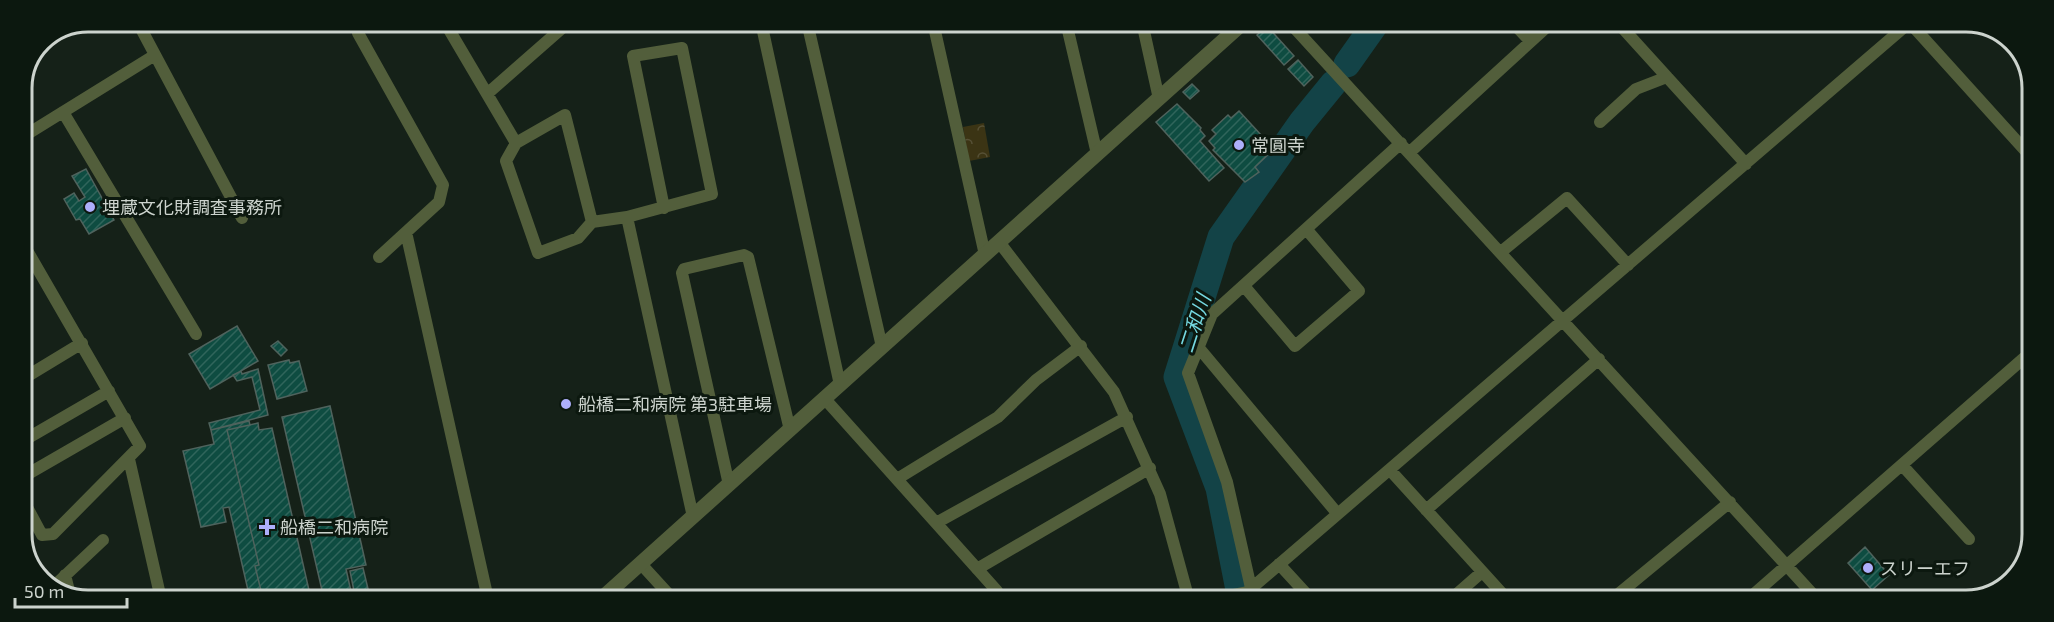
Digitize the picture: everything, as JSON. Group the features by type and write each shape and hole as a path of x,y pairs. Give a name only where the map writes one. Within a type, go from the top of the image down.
{"street":[{"path":"143,32 242,218"},
{"path":"358,32 443,185 439,202 379,257"},
{"path":"450,32 516,143"},
{"path":"487,94 558,32"},
{"path":"763,32 840,385"},
{"path":"809,32 882,347"},
{"path":"935,32 985,255"},
{"path":"1068,32 1097,154"},
{"path":"1144,32 1159,99"},
{"path":"612,590 1233,32"},
{"path":"1298,32 1809,590"},
{"path":"1522,32 1530,41"},
{"path":"1244,590 1227,482 1188,373 1212,314 1307,230 1540,32"},
{"path":"1626,32 1746,164"},
{"path":"1246,590 1390,470 1900,32"},
{"path":"1918,32 2022,147"},
{"path":"592,222 565,115 516,143 506,162 538,253 578,238 592,222 627,217 664,208 712,194 682,48 633,56 664,208"},
{"path":"32,131 156,55"},
{"path":"1600,122 1636,89 1667,77"},
{"path":"63,112 196,334"},
{"path":"1501,252 1567,198 1628,265"},
{"path":"627,217 693,517"},
{"path":"1244,286 1295,346 1359,291 1307,230"},
{"path":"406,232 486,590"},
{"path":"999,242 1114,392 1149,468 1169,522 1186,590"},
{"path":"729,484 682,273 684,269 744,255 748,257 790,430"},
{"path":"32,259 140,447 53,534 42,535 32,516"},
{"path":"32,373 82,343"},
{"path":"897,479 998,417 1036,380 1081,346"},
{"path":"1198,348 1337,513"},
{"path":"1426,510 1599,359"},
{"path":"1759,590 2022,360"},
{"path":"32,436 109,391"},
{"path":"825,399 996,590"},
{"path":"936,523 1127,417"},
{"path":"32,472 125,418"},
{"path":"129,459 159,590"},
{"path":"1902,465 1969,539"},
{"path":"977,569 1149,468"},
{"path":"1390,470 1499,590"},
{"path":"1623,590 1730,502"},
{"path":"58,582 103,540"},
{"path":"641,564 665,590"},
{"path":"1279,564 1303,590"},
{"path":"1461,590 1482,572"},
{"path":"65,575 68,587"}],"green space":[{"path":"984,123 990,157 969,161 963,127"}],"building":[{"path":"1260,32 1272,32 1294,56 1284,65 1257,35"},
{"path":"1298,60 1313,77 1304,86 1288,69"},
{"path":"1192,84 1199,91 1190,99 1183,92"},
{"path":"1177,104 1201,128 1205,136 1200,141 1224,168 1209,181 1156,122"},
{"path":"1239,111 1274,149 1255,167 1259,172 1245,182 1213,150 1215,148 1209,141 1216,134 1212,130 1228,115 1231,118"},
{"path":"86,169 114,220 89,234 80,219 76,220 64,199 74,193 79,201 85,197 72,176"},
{"path":"237,326 258,361 210,389 189,354"},
{"path":"278,341 287,350 281,356 271,346"},
{"path":"289,360 290,363 299,361 307,391 277,399 268,365"},
{"path":"258,369 268,415 211,430 209,423 260,410 252,377 237,381 233,375 241,371 242,374"},
{"path":"330,406 366,565 346,569 351,590 322,590 282,417"},
{"path":"249,421 250,425 227,430 259,565 255,566 261,590 248,590 229,507 223,508 226,522 201,527 183,451 214,444 211,430"},
{"path":"258,423 259,430 272,428 309,590 261,590 255,566 259,565 227,430"},
{"path":"1865,547 1889,575 1872,590 1848,563"},
{"path":"363,568 368,590 354,590 350,571"}],"waterway":[{"name":"二和川","path":"1347,64 1370,32"},
{"name":"二和川","path":"1239,590 1219,488 1177,377 1221,237 1302,122 1333,84"}],"place":[{"name":"常圓寺","path":"1239,145"},
{"name":"埋蔵文化財調査事務所","path":"90,207"},
{"name":"船橋二和病院 第3駐車場","path":"566,404"},
{"name":"船橋二和病院","path":"267,527"},
{"name":"スリーエフ","path":"1868,568"}]}
